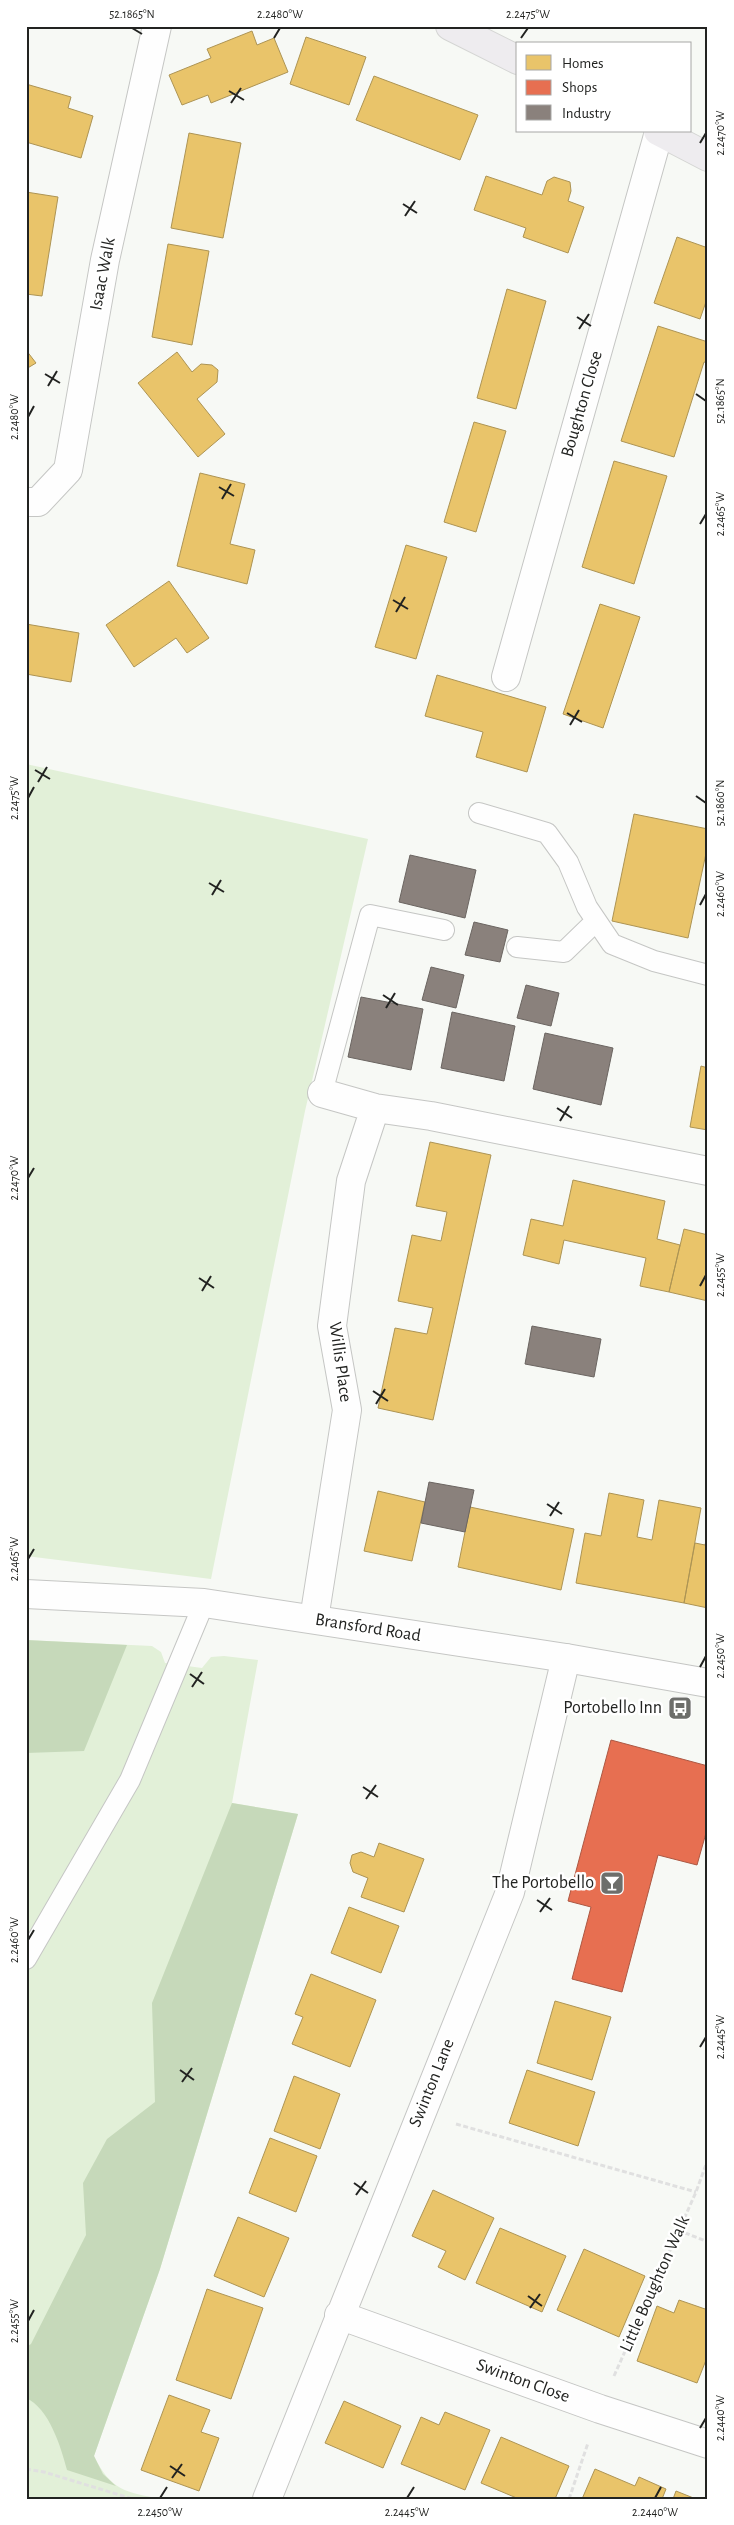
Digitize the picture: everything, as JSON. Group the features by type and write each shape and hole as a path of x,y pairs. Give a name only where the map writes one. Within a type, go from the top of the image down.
{"main road":[{"path":"450,26 516,59"},
{"path":"660,132 708,157"}],"street":[{"name":"Isaac Walk","path":"26,502 38,502 68,470 104,260 157,26"},
{"name":"Boughton Close","path":"506,677 658,132"},
{"path":"322,1093 376,1108 431,1116 708,1171"},
{"name":"Willis Place","path":"314,1619 347,1410 332,1326 351,1181 376,1108"},
{"name":"Bransford Road","path":"26,1594 204,1603 566,1658 708,1683"},
{"name":"Swinton Lane","path":"267,2499 339,2315 510,1892 566,1658"},
{"name":"Swinton Close","path":"339,2315 600,2409 708,2444"}],"lane":[{"path":"479,812 547,833 568,862 587,906 612,944 654,961 708,975"},
{"path":"322,1093 370,915 444,930"},
{"path":"517,947 564,952 596,921"},
{"path":"26,1959 130,1780 204,1603"}],"path":[{"path":"420,2114 696,2192"},
{"name":"Little Boughton Walk","path":"569,2499 600,2409 696,2192 708,2159"},
{"path":"678,2230 708,2242"},
{"path":"26,2469 44,2472 133,2499"}],"green space":[{"path":"26,764 368,839 305,1111 211,1579 26,1556"},
{"path":"26,1640 152,1646 161,1652 165,1663 202,1668 211,1657 224,1656 258,1660 232,1803 298,1814 160,2269 94,2456 100,2468 113,2483 129,2492 161,2499 26,2499"},
{"path":"26,1640 127,1645 84,1751 26,1753"},
{"path":"232,1803 298,1814 160,2269 94,2456 103,2474 116,2486 67,2470 53,2429 41,2410 26,2398 26,2347 31,2344 86,2235 83,2183 107,2139 155,2102 152,2003"}],"building: Homes":[{"path":"252,31 257,45 274,38 288,72 211,103 208,95 182,105 169,75 211,58 207,49"},
{"path":"306,37 366,57 349,105 290,84"},
{"path":"374,76 478,115 460,160 356,120"},
{"path":"26,84 71,97 68,108 93,116 81,158 26,142"},
{"path":"189,133 241,143 223,238 171,228"},
{"path":"486,176 542,195 547,181 554,177 570,182 571,191 568,201 584,207 568,253 523,237 526,228 474,210"},
{"path":"26,192 58,197 42,296 26,294"},
{"path":"677,237 708,248 708,296 700,319 654,303"},
{"path":"168,244 209,251 192,345 152,337"},
{"path":"507,289 546,301 516,409 477,398"},
{"path":"658,326 708,342 708,363 704,362 674,457 621,441"},
{"path":"26,350 36,363 26,369"},
{"path":"177,352 192,372 201,364 212,365 218,370 217,382 197,399 225,434 198,457 138,383"},
{"path":"474,422 506,431 476,532 444,522"},
{"path":"614,461 667,476 634,584 582,567"},
{"path":"200,473 245,484 230,544 255,550 247,584 177,566"},
{"path":"406,545 447,557 416,659 375,647"},
{"path":"169,581 209,638 187,653 176,638 134,667 106,625"},
{"path":"600,604 640,617 603,728 563,714"},
{"path":"26,624 79,633 71,682 26,674"},
{"path":"437,675 546,707 527,772 476,757 483,732 425,716"},
{"path":"634,814 708,829 708,844 688,938 612,921"},
{"path":"701,1066 708,1068 708,1130 690,1127"},
{"path":"430,1142 491,1155 433,1420 378,1408 395,1328 427,1334 433,1308 398,1301 412,1235 441,1241 447,1212 416,1206"},
{"path":"573,1180 665,1201 657,1239 680,1245 669,1292 640,1286 646,1258 564,1240 559,1264 523,1255 531,1219 563,1226"},
{"path":"684,1229 708,1235 708,1301 669,1292"},
{"path":"378,1491 425,1502 412,1561 364,1551"},
{"path":"609,1493 644,1500 637,1537 652,1540 659,1500 701,1508 684,1603 576,1583 585,1533 601,1536"},
{"path":"470,1507 574,1529 561,1590 458,1567"},
{"path":"708,1533 708,1608 684,1603 695,1543 705,1545"},
{"path":"379,1843 424,1859 404,1912 361,1897 368,1878 353,1872 350,1863 352,1855 361,1852 374,1857"},
{"path":"349,1907 399,1926 381,1973 331,1953"},
{"path":"311,1974 376,2000 350,2067 292,2044 303,2017 295,2014"},
{"path":"555,2001 611,2017 592,2080 537,2063"},
{"path":"527,2070 595,2092 578,2146 509,2123"},
{"path":"294,2076 340,2094 320,2149 274,2131"},
{"path":"270,2138 317,2156 296,2212 249,2193"},
{"path":"433,2190 494,2218 465,2280 438,2267 446,2251 412,2236"},
{"path":"238,2217 289,2238 264,2297 214,2276"},
{"path":"500,2228 566,2256 542,2312 476,2283"},
{"path":"584,2249 645,2276 619,2337 557,2310"},
{"path":"207,2289 263,2308 231,2399 176,2380"},
{"path":"679,2300 708,2310 708,2355 697,2383 637,2361 657,2306 674,2313"},
{"path":"169,2395 210,2410 201,2432 219,2438 199,2491 141,2470"},
{"path":"344,2401 401,2426 383,2468 325,2443"},
{"path":"445,2412 490,2430 465,2490 401,2464 421,2417 439,2425"},
{"path":"501,2437 569,2466 555,2499 519,2499 481,2483"},
{"path":"595,2469 635,2486 639,2477 666,2489 662,2499 582,2499"},
{"path":"676,2491 696,2499 673,2499"}],"building: Shops":[{"name":"The Portobello","path":"611,1740 708,1766 708,1826 697,1865 658,1855 622,1992 572,1979 591,1907 568,1901"}],"building: Industry":[{"path":"410,855 476,870 465,918 399,902"},
{"path":"474,922 508,930 500,962 465,955"},
{"path":"431,967 464,975 456,1008 422,1000"},
{"path":"526,985 559,993 551,1026 517,1018"},
{"path":"361,997 423,1009 411,1070 348,1057"},
{"path":"452,1012 515,1026 504,1081 441,1068"},
{"path":"545,1033 613,1048 601,1105 533,1089"},
{"path":"532,1326 601,1339 594,1377 525,1364"},
{"path":"429,1482 474,1490 465,1532 421,1523"}],"place":[{"name":"Portobello Inn","path":"680,1708"},
{"name":"The Portobello","path":"612,1883"}]}
